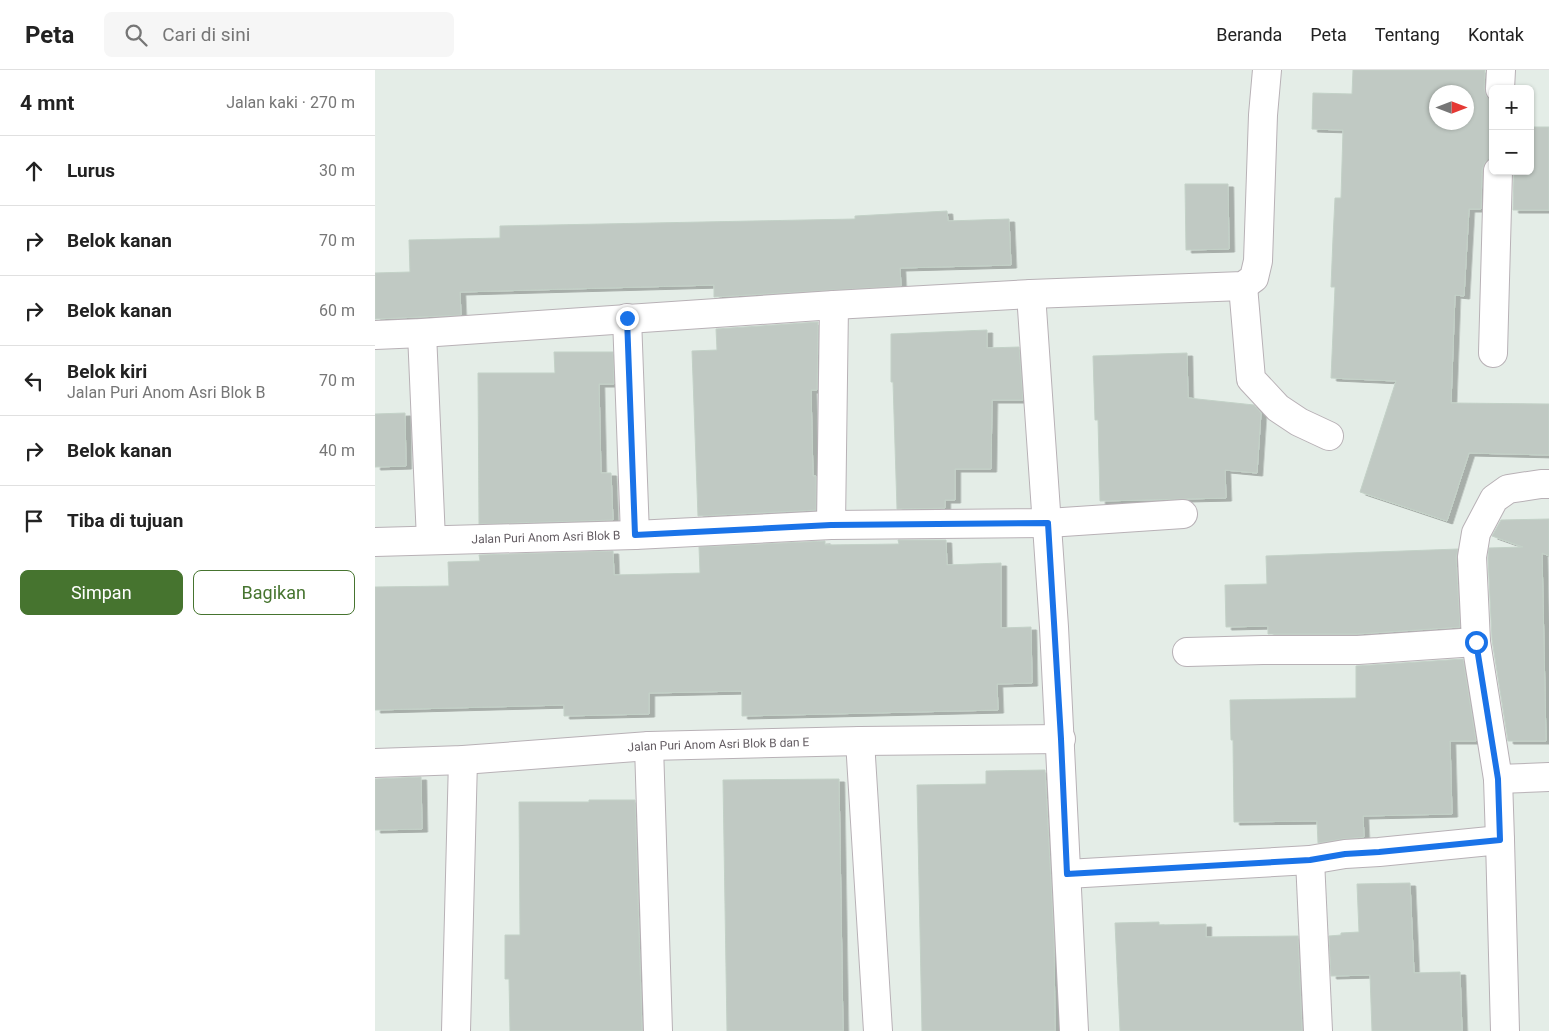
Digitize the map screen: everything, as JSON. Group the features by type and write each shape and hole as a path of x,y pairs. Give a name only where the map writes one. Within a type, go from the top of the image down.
{"street":[{"path":"375,335 833,305 1031,294 1243,286 1254,278 1258,261 1263,115 1267,70"},
{"path":"1500,85 1501,70"},
{"path":"1493,353 1498,175"},
{"path":"1243,286 1251,379 1278,408 1299,422 1329,436"},
{"path":"1031,294 1048,523 1061,739 1074,1031"},
{"path":"831,525 833,305"},
{"path":"627,318 635,535"},
{"path":"422,333 431,540"},
{"path":"1505,1031 1498,779 1476,642 1471,557 1476,532 1494,499 1508,489 1549,484"},
{"name":"Jalan Puri Anom Asri Blok B","path":"375,542 635,535 831,525 1048,523 1183,514"},
{"path":"1187,652 1358,650 1476,642"},
{"name":"Jalan Puri Anom Asri Blok B dan E","path":"375,763 463,760 649,746 1061,739"},
{"path":"860,741 878,1031"},
{"path":"649,746 658,1031"},
{"path":"456,1031 463,760"},
{"path":"1498,779 1549,777"},
{"path":"1067,874 1310,860 1345,854 1389,852 1500,840"},
{"path":"1310,860 1318,1031"}],"building":[{"path":"1353,70 1485,70 1484,88 1489,99 1489,160 1485,162 1482,170 1481,209 1469,209 1464,296 1455,295 1451,403 1549,404 1549,455 1469,453 1447,521 1360,492 1396,381 1331,378 1335,287 1331,287 1333,238 1335,198 1341,198 1343,130 1312,129 1313,93 1352,94"},
{"path":"1534,127 1549,127 1549,210 1513,210 1514,175 1534,175"},
{"path":"1185,184 1228,184 1229,249 1186,250"},
{"path":"947,211 948,221 1009,219 1011,265 900,268 901,286 714,297 714,285 460,292 461,315 375,319 375,273 410,272 409,240 500,238 500,226 855,219 855,216"},
{"path":"818,322 817,390 811,390 813,476 816,476 816,510 698,516 692,351 717,350 716,329"},
{"path":"987,330 987,348 1019,347 1023,400 992,400 991,469 955,469 955,500 945,500 945,508 897,509 893,382 891,382 891,334"},
{"path":"554,352 613,352 614,384 599,384 601,473 611,473 613,520 479,524 478,373 555,373"},
{"path":"1187,353 1188,398 1254,405 1261,413 1257,473 1225,470 1226,498 1100,501 1098,420 1095,420 1093,356"},
{"path":"405,413 406,466 375,467 375,414"},
{"path":"1549,519 1549,556 1542,553 1546,741 1508,741 1492,640 1489,548 1523,547 1492,536 1501,520"},
{"path":"898,540 946,540 947,565 1001,563 1001,628 1031,627 1032,683 997,684 998,710 742,716 742,691 649,693 649,714 564,716 564,705 375,710 375,587 449,586 448,562 480,561 479,555 613,551 614,575 700,573 699,547 825,541 825,545 899,544"},
{"path":"1458,549 1456,558 1460,627 1357,634 1268,634 1268,626 1226,627 1225,585 1267,584 1266,556"},
{"path":"1463,659 1476,741 1450,741 1452,814 1363,816 1364,837 1318,843 1317,821 1234,822 1233,740 1231,740 1230,700 1356,698 1356,666"},
{"path":"1045,770 1054,940 1055,1031 922,1031 917,785 986,784 986,771"},
{"path":"421,777 422,829 375,830 375,779"},
{"path":"839,779 843,1031 727,1031 723,780"},
{"path":"589,800 635,800 642,1031 510,1031 509,979 505,979 505,935 520,935 519,802 589,802"},
{"path":"1410,883 1414,973 1460,972 1462,1031 1372,1031 1370,975 1331,976 1329,936 1359,932 1357,884"},
{"path":"1159,922 1159,925 1206,924 1206,937 1298,936 1302,1031 1120,1031 1115,923"}],"route":[{"path":"627,318 635,535 831,525 1048,523 1067,874 1310,860 1345,854 1500,840 1498,779 1476,642"}]}
